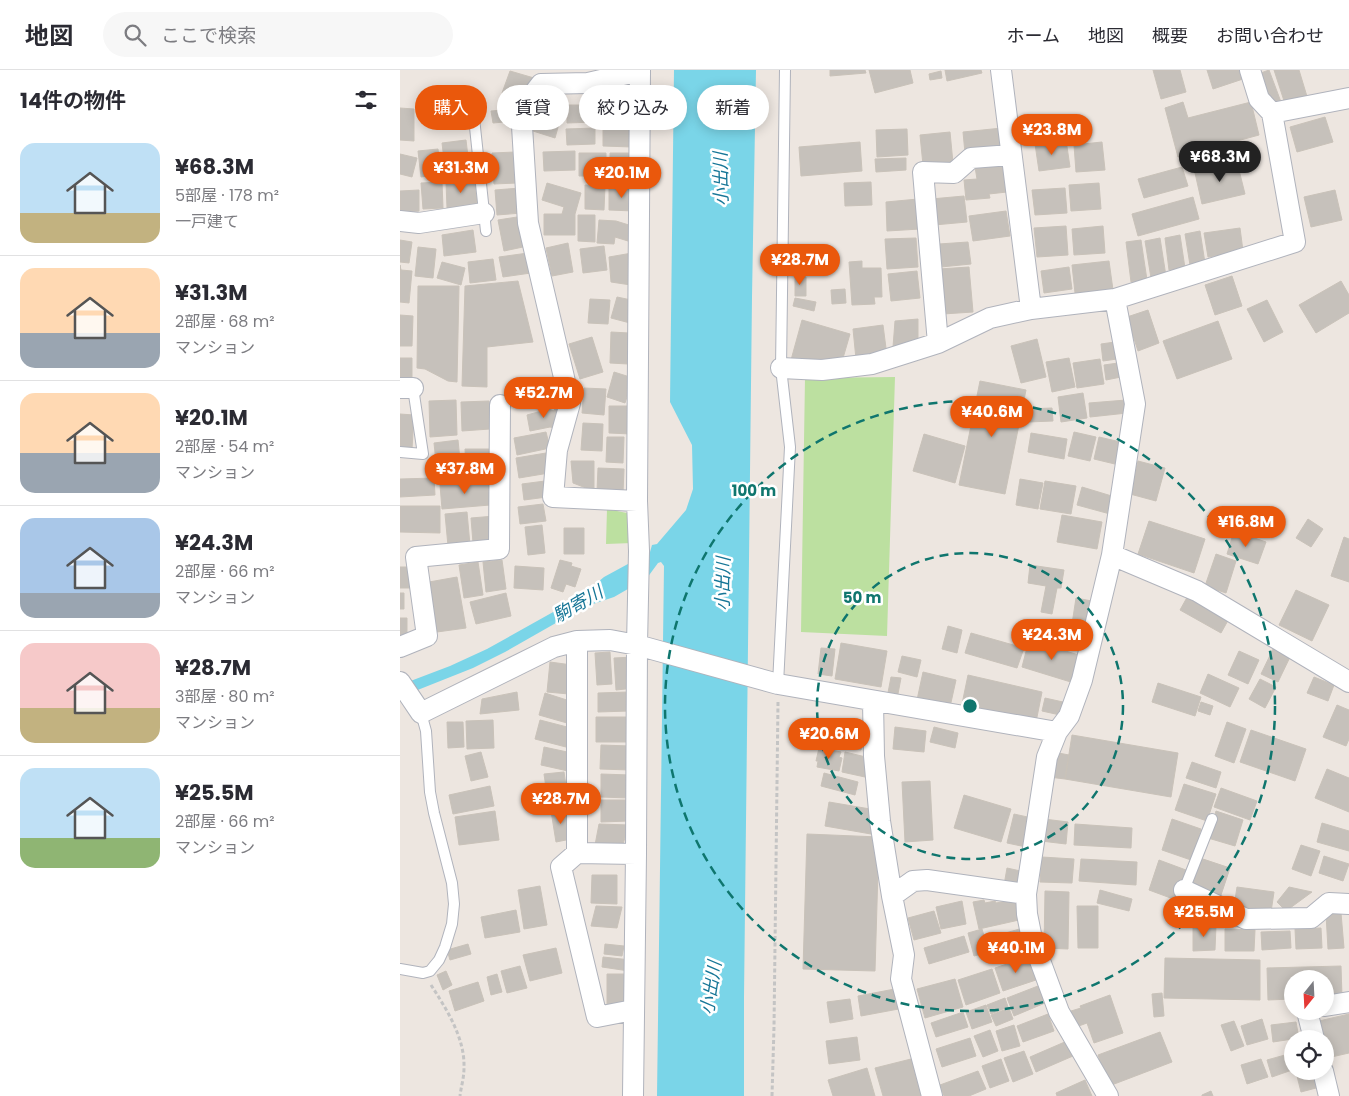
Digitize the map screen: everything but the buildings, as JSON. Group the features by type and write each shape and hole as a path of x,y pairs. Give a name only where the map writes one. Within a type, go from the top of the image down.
{"street":[{"path":"1001,70 1031,309"},
{"path":"782,368 822,370 872,364 938,343 990,318 1031,309 1115,299 1295,242 1272,113 1259,99 1250,70"},
{"path":"632,1096 640,646 637,501 640,71 588,83 572,77 541,84 521,110 528,224 570,403 557,450 553,497 637,501"},
{"path":"1272,113 1349,98"},
{"path":"938,343 923,172 954,173 972,158 1012,155"},
{"path":"400,221 419,223 485,222"},
{"path":"1108,1096 1059,1012 1032,939 1027,914 1026,894 1047,757 1057,732 1069,716 1082,680 1112,555 1135,404 1115,299"},
{"path":"400,647 427,636 416,558 499,549 500,405"},
{"path":"1112,555 1197,591 1349,682"},
{"path":"400,682 418,708 554,647 577,641 610,640 640,646 775,683 1057,732"},
{"path":"577,641 577,853"},
{"path":"874,701 874,756 880,821 904,955 901,979 932,1096"},
{"path":"634,1010 598,1017 561,867 577,853 636,854"},
{"path":"892,896 913,881 927,880 1026,894"},
{"path":"1184,890 1246,918 1311,918 1329,903 1349,904"},
{"path":"1334,1004 1349,1002"},
{"path":"1325,1080 1329,1096"}],"lane":[{"path":"775,683 790,447 782,368 785,70"},
{"path":"475,130 485,222"},
{"path":"400,452 422,454 406,388"},
{"path":"400,970 430,972 439,960 445,946 452,924 454,904 452,883 430,792 426,730 418,708"},
{"path":"1184,890 1212,820"}],"path":[{"path":"772,1096 778,773 775,683"},
{"path":"423,973 447,1009 462,1045 464,1068 460,1096"}],"green space":[{"path":"895,377 887,636 801,632 805,378"},
{"path":"607,509 632,514 632,543 606,544"}],"water":[{"path":"674,70 756,70 756,85 697,85 697,130 755,130 744,1096 657,1096 664,566 661,562 658,563 647,578 614,597 584,607 473,668 400,697 400,685 450,666 487,649 580,597 604,577 650,552 652,545 657,544 686,510 693,489 692,445 670,402 673,130 687,130 687,85 674,85"}],"water label":[{"name":"小出川","path":"721,179"},
{"name":"小出川","path":"723,584"},
{"name":"駒寄川","path":"578,604"},
{"name":"小出川","path":"711,988"}]}
